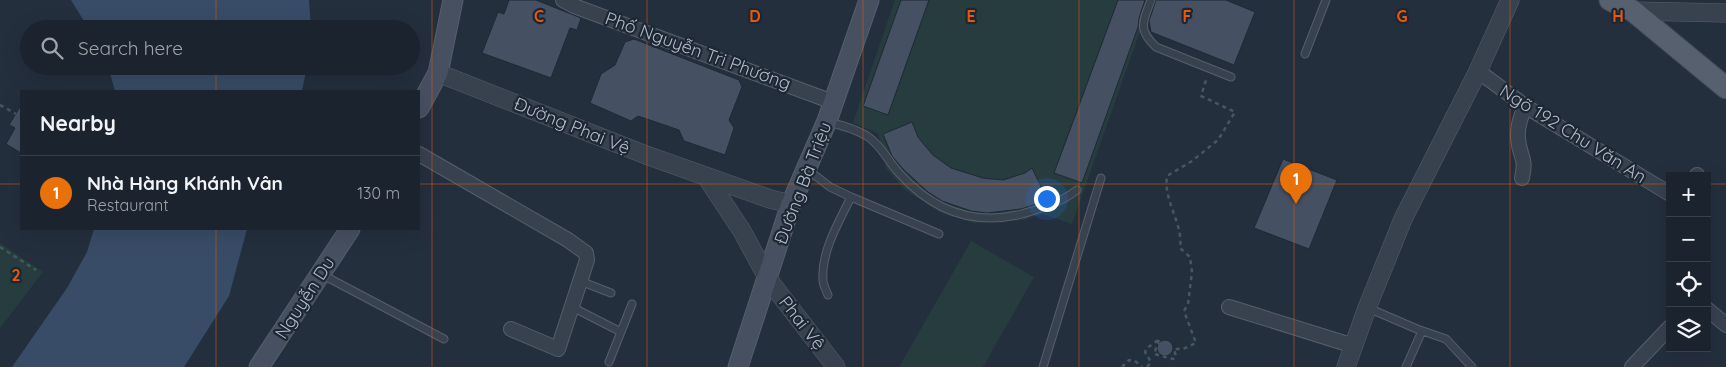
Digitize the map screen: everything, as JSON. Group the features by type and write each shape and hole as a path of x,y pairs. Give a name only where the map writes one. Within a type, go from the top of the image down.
{"main road":[{"path":"420,106 438,73 453,0"},
{"name":"Đường Bà Triệu","path":"738,367 792,204 827,121 869,0"},
{"path":"1610,0 1633,10 1726,88"},
{"name":"Nguyễn Du","path":"259,367 349,230"}],"street":[{"name":"Phố Nguyễn Tri Phương","path":"563,0 574,6 833,102"},
{"path":"1346,367 1367,308 1403,219 1478,71 1510,0"},
{"path":"1633,10 1726,13"},
{"name":"Ngõ 192 Chu Văn An","path":"1478,71 1525,106 1666,192"},
{"name":"Đường Phai Vệ","path":"438,73 646,156 770,199 792,204"},
{"path":"1522,178 1525,166 1518,140 1518,125 1525,106"},
{"path":"420,155 579,247 586,253 587,260 558,349 511,328"},
{"path":"707,178 742,231 768,279"},
{"name":"Phai Vệ","path":"768,279 836,367"},
{"path":"1229,307 1354,346"},
{"path":"1711,312 1725,322"},
{"path":"1632,367 1666,331"}],"lane":[{"path":"1151,0 1143,24 1144,33 1148,40 1156,47 1231,78"},
{"path":"1305,54 1326,0"},
{"path":"827,121 850,128 867,136 880,147 899,173 920,193 940,206 970,216 988,219 1013,216 1049,206 1067,198 1077,190"},
{"path":"806,169 830,187 939,234"},
{"path":"1043,367 1100,178"},
{"path":"828,295 823,282 823,264 836,229 851,197"},
{"path":"321,274 444,339"},
{"path":"580,281 610,293"},
{"path":"610,362 632,304"},
{"path":"572,307 621,332"},
{"path":"1367,308 1446,339 1472,367"},
{"path":"1406,367 1422,331"}],"path":[{"path":"1147,367 1151,362 1145,352 1146,348 1159,340 1154,354 1173,359 1176,357 1174,349 1183,349 1196,343 1184,311 1188,304 1192,272 1191,260 1180,248 1181,240 1171,208 1166,181 1167,176 1192,161 1218,140 1235,112 1201,96 1210,69"},
{"path":"0,105 16,114"},
{"path":"0,247 36,270"},
{"path":"1122,367 1129,360 1135,361 1142,367"}],"green space":[{"path":"895,0 1151,0 1072,224 1045,215 1034,216 1025,220 974,223 941,213 904,189 886,168 878,133 853,123"},
{"path":"971,241 1034,277 983,367 899,367"},
{"path":"0,243 43,272 0,328"}],"water":[{"path":"71,0 309,0 310,20 83,20"},
{"path":"111,75 305,75 302,90 115,90"},
{"path":"94,230 247,230 229,296 184,367 12,367 67,288 87,252"}],"building":[{"path":"509,0 536,0 581,18 577,30 570,28 551,78 482,53 498,12 504,14"},
{"path":"901,0 929,0 888,115 863,106"},
{"path":"1118,0 1145,0 1138,27 1082,183 1054,173"},
{"path":"1156,0 1226,0 1255,12 1234,65 1151,32 1149,21"},
{"path":"634,39 739,80 742,87 729,120 734,128 725,155 684,141 679,130 638,116 631,121 590,103 601,74 615,65 625,42"},
{"path":"20,107 20,152 6,144 15,128 9,125"},
{"path":"912,122 918,137 926,147 933,155 951,168 983,178 1003,180 1025,173 1032,168 1047,199 1021,209 987,213 971,211 942,201 928,192 903,169 892,156 883,134"},
{"path":"1283,159 1337,180 1309,249 1254,228"},
{"path":"1162,340 1168,340 1173,345 1171,354 1162,356 1157,351 1157,345"}],"place":[{"name":"Nhà Hàng Khánh Vân","path":"1296,204"}]}
